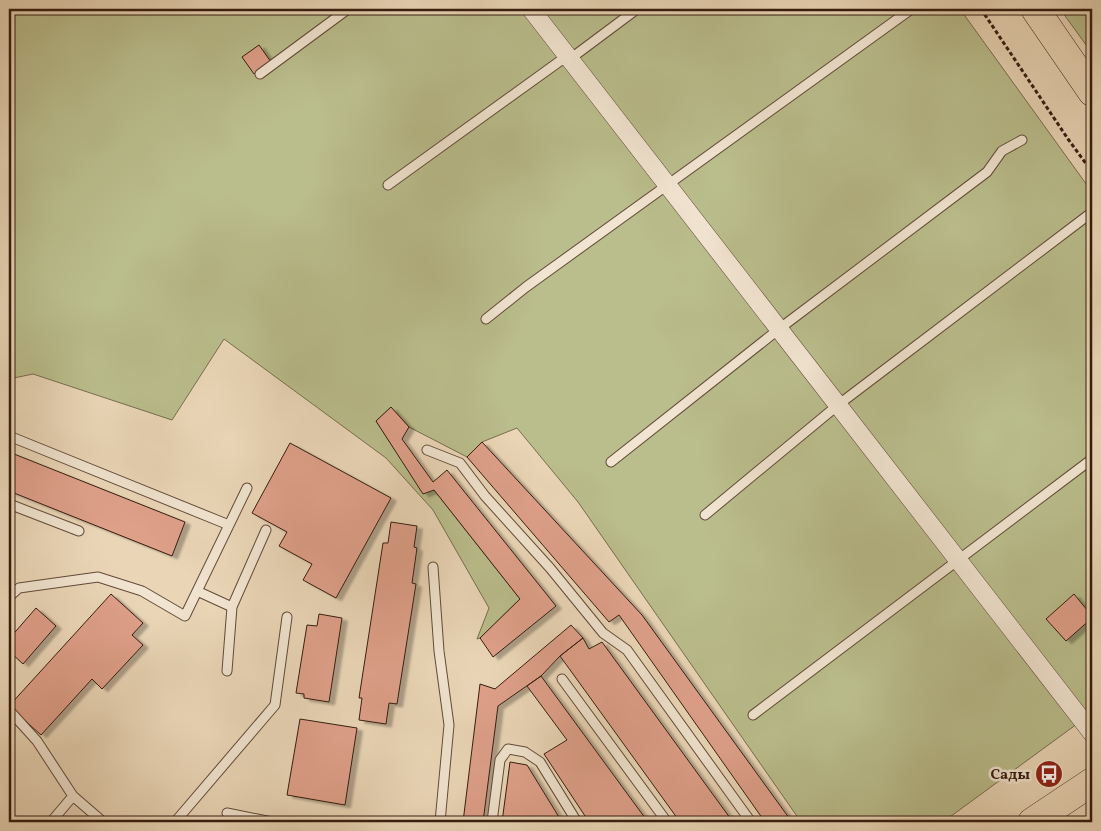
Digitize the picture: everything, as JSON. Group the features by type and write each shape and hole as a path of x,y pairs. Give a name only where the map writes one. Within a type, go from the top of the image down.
{"main road":[{"path":"1035,9 1092,92"},
{"path":"1032,822 1092,782"}],"street":[{"path":"531,9 1092,733"}],"lane":[{"path":"260,74 348,9"},
{"path":"388,185 560,61 570,59 637,9"},
{"path":"486,319 526,287 910,10"},
{"path":"611,462 779,329 987,172 1002,151 1022,140"},
{"path":"705,515 838,406 1092,214"},
{"path":"9,436 229,525"},
{"path":"427,450 460,463 485,496 550,568 604,633 627,650 750,822"},
{"path":"753,715 1092,459"},
{"path":"9,597 19,588 98,577 142,591 184,616 247,488"},
{"path":"9,504 79,532"},
{"path":"227,671 232,607 266,530"},
{"path":"433,567 439,651 449,725 440,822"},
{"path":"197,591 232,607"},
{"path":"175,822 274,705 287,617"},
{"path":"562,679 667,822"},
{"path":"9,710 37,742 73,796 103,822"},
{"path":"492,822 500,760 508,748 525,752 540,762 577,822"},
{"path":"51,822 73,796"},
{"path":"227,814 272,822"}],"path":[{"path":"981,9 1092,172"}],"green space":[{"path":"9,9 960,9 1092,192 1092,713 943,822 801,822 578,502 517,428 482,442 467,457 409,427 391,407 376,421 423,493 434,490 520,599 477,639 489,608 433,510 386,458 224,339 172,420 33,374 9,379"},
{"path":"1060,9 1092,9 1092,53"}],"building":[{"path":"259,45 271,62 254,74 242,57"},
{"path":"391,407 409,427 402,439 433,482 447,470 556,606 493,657 480,638 520,599 434,490 423,494 376,421"},
{"path":"482,442 642,615 792,822 765,822 619,615 609,622 467,457"},
{"path":"290,443 391,498 336,598 303,580 312,564 279,546 287,532 252,513"},
{"path":"9,452 185,522 172,556 9,491"},
{"path":"391,522 417,526 414,547 417,548 412,583 416,584 397,704 389,703 386,724 359,720 362,698 359,698 383,543 388,543"},
{"path":"111,594 143,623 132,635 143,645 102,689 92,679 41,735 9,706"},
{"path":"1074,594 1092,618 1066,641 1046,619"},
{"path":"36,608 56,626 23,664 9,651 9,639"},
{"path":"319,614 342,618 329,702 304,698 304,694 296,693 307,625 317,626"},
{"path":"571,625 583,638 560,656 541,676 498,706 483,822 463,822 480,684 495,689"},
{"path":"583,638 589,649 602,642 733,822 680,822 560,656"},
{"path":"541,676 648,822 589,822 544,754 567,740 527,686"},
{"path":"300,719 357,728 345,805 287,795"},
{"path":"510,762 527,765 562,822 502,822"}],"place":[{"name":"Сады","path":"1049,774"}]}
